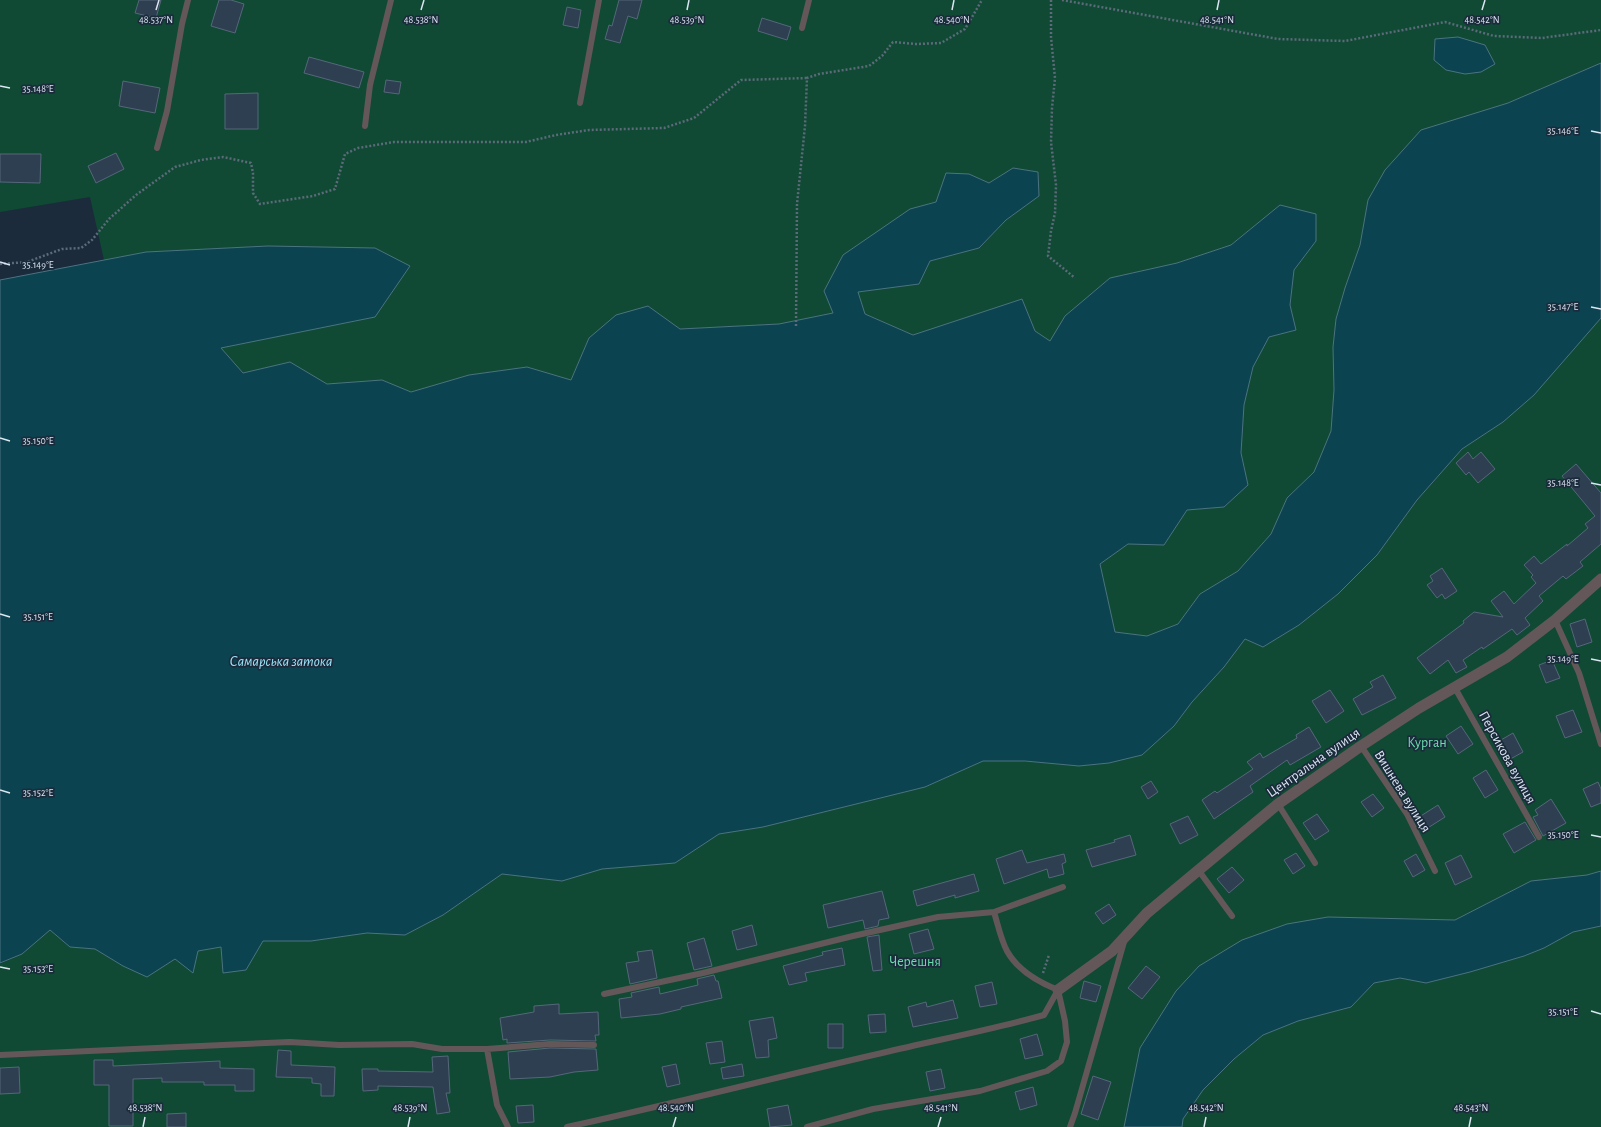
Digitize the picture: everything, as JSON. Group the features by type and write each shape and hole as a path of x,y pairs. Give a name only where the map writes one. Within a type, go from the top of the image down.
{"street":[{"name":"Центральна вулиця","path":"1058,990 1112,951 1147,913 1278,804 1361,746 1419,708 1507,657 1555,620 1601,579"}],"lane":[{"path":"157,148 167,111 182,24 188,0"},
{"path":"365,126 370,85 391,0"},
{"path":"580,102 599,0"},
{"path":"802,28 809,0"},
{"path":"1555,620 1578,673 1601,744"},
{"name":"Персикова вулиця","path":"1455,688 1539,837"},
{"name":"Вишнева вулиця","path":"1361,746 1407,814 1435,871"},
{"path":"1278,804 1315,863"},
{"path":"1199,871 1232,916"},
{"path":"604,994 703,973 853,936 938,917 994,912 1063,887"},
{"path":"994,912 1007,951 1019,968 1040,982 1058,990"},
{"path":"1070,1127 1125,936"},
{"path":"567,1127 670,1104 881,1053 992,1029 1044,1015 1058,990"},
{"path":"807,1127 873,1109 980,1091 1047,1071 1061,1061 1067,1042 1065,1021 1058,990"},
{"path":"0,1055 290,1042 412,1044 442,1049 487,1049 550,1044 594,1045"},
{"path":"487,1049 497,1105 508,1127"}],"path":[{"path":"0,264 27,262 62,249 81,248 92,240 109,219 136,195 175,167 201,160 223,157 251,163 253,173 253,193 260,204 313,196 336,189 345,154 358,148 394,142 526,142 556,135 590,130 664,128 694,118 741,80 807,78 819,74 869,66 882,56 893,42 916,44 942,43 965,30 982,0"},
{"path":"1051,0 1050,37 1055,78 1051,142 1056,185 1055,213 1048,256 1075,278"},
{"path":"1062,0 1278,39 1345,41 1445,22 1494,36 1542,38 1601,30"},
{"path":"796,326 797,204 806,126 807,78"},
{"path":"1040,982 1049,955"}],"green space":[{"path":"0,0 1601,0 1601,63 1508,103 1368,200 1360,245 1336,319 1333,347 1334,390 1331,431 1314,472 1287,498 1271,534 1238,571 1200,594 1178,624 1147,636 1115,632 1100,564 1128,544 1164,545 1187,510 1224,507 1248,485 1241,453 1244,405 1253,367 1269,337 1296,330 1290,305 1294,270 1316,241 1280,205 1231,245 1177,263 1110,278 1065,316 1050,342 1035,331 1022,299 914,335 865,314 858,292 919,284 930,261 979,248 1006,220 1039,195 1038,172 1013,168 989,183 969,174 936,202 910,209 833,313 779,324 679,329 648,306 589,338 571,380 527,367 469,375 411,392 382,380 327,384 290,362 243,373 220,347 375,317 375,248 268,246 146,252 104,260 90,197 0,212"},
{"path":"1601,318 1601,871 1587,875 1531,881 1455,920 1359,918 1140,1048 1124,1127 0,1127 0,964 22,954 50,930 70,947 95,949 123,966 147,976 175,959 198,951 221,947 263,941 311,941 367,933 405,935 443,915 502,874 562,881 602,869 675,863 719,834 763,827 925,787 983,761 1025,761 1079,766 1109,763 1142,755 1174,726 1192,702 1224,667 1245,639 1263,647 1299,625 1338,594 1377,555 1417,500 1462,449 1503,422"},
{"path":"1601,926 1601,1127 1182,1127 1183,1119 1203,1090 1234,1059 1263,1035 1298,1021 1351,1007 1374,983 1400,978 1426,983 1470,972 1524,956 1544,948 1573,932"}],"water":[{"path":"1458,37 1485,45 1495,64 1481,72 1465,74 1446,70 1434,60 1435,39"},
{"name":"Самарська затока","path":"1601,63 1601,318 1534,395 1503,422 1462,449 1417,500 1377,555 1338,594 1299,625 1263,647 1245,639 1224,667 1192,702 1174,726 1142,755 1109,763 1079,766 1025,761 983,761 925,787 763,827 719,834 675,863 602,869 562,881 502,874 443,915 405,935 367,933 311,941 263,941 246,970 223,973 221,947 198,951 193,973 175,959 147,977 123,966 95,949 70,947 50,930 22,954 0,963 0,280 146,252 268,246 375,248 410,266 375,317 221,348 243,373 290,362 327,384 382,380 411,392 469,375 527,367 571,380 589,338 616,315 648,306 680,329 779,324 833,313 824,291 843,255 910,209 936,202 946,173 969,174 989,183 1013,168 1038,172 1039,196 1006,220 979,248 930,261 919,284 858,292 865,314 913,335 1022,299 1035,331 1050,341 1065,316 1110,278 1177,263 1231,245 1280,205 1316,214 1316,241 1294,270 1290,305 1296,330 1269,337 1253,367 1244,405 1241,453 1248,485 1224,507 1187,510 1164,545 1128,544 1100,564 1115,632 1147,636 1178,624 1200,594 1238,571 1271,534 1287,498 1314,472 1331,431 1334,390 1333,347 1336,319 1360,245 1368,200 1385,170 1421,130 1508,103"},
{"path":"1601,871 1601,926 1573,932 1544,948 1524,956 1470,972 1426,983 1400,978 1374,983 1351,1007 1298,1021 1263,1035 1234,1059 1203,1090 1183,1119 1182,1127 1124,1127 1140,1048 1176,991 1199,966 1242,940 1287,924 1328,917 1455,920 1531,881 1587,875"}],"building":[{"path":"139,0 161,0 156,18 135,13"},
{"path":"219,0 231,0 244,4 235,33 211,26"},
{"path":"619,0 642,0 637,19 628,16 620,43 605,39 609,25 612,26"},
{"path":"567,7 581,10 578,28 563,25"},
{"path":"762,18 791,27 787,40 758,31"},
{"path":"309,57 364,72 359,88 304,73"},
{"path":"386,80 401,82 399,94 384,92"},
{"path":"123,81 160,88 155,113 119,106"},
{"path":"258,93 258,129 225,129 225,94"},
{"path":"116,153 124,169 96,183 88,166"},
{"path":"0,154 41,154 40,183 0,182"},
{"path":"1468,452 1473,459 1481,452 1495,469 1478,483 1469,472 1466,475 1456,463"},
{"path":"1576,464 1601,493 1601,544 1580,562 1583,566 1566,579 1563,576 1539,596 1543,601 1525,618 1530,625 1517,635 1512,629 1483,649 1482,647 1463,660 1467,667 1456,673 1448,660 1430,674 1417,658 1464,623 1463,621 1474,612 1503,617 1491,601 1504,591 1514,604 1536,583 1531,577 1533,575 1524,565 1534,556 1541,564 1567,544 1567,546 1588,528 1585,524 1595,516 1562,476"},
{"path":"1442,568 1457,591 1445,599 1442,594 1437,598 1427,585 1433,581 1430,576"},
{"path":"1585,619 1592,642 1577,647 1570,624"},
{"path":"1552,660 1560,678 1546,683 1539,665"},
{"path":"1383,675 1396,698 1362,715 1353,699 1373,687 1370,682"},
{"path":"1330,690 1344,711 1326,723 1312,701"},
{"path":"1573,710 1582,732 1565,738 1556,716"},
{"path":"1461,726 1473,744 1458,754 1446,736"},
{"path":"1309,727 1321,747 1290,765 1287,760 1250,786 1253,792 1214,819 1202,800 1215,791 1217,793 1253,769 1247,762 1260,753 1263,758 1297,738 1296,735"},
{"path":"1513,733 1523,752 1505,762 1494,744"},
{"path":"1486,770 1498,790 1485,798 1473,778"},
{"path":"1151,781 1158,792 1148,799 1141,787"},
{"path":"1598,782 1601,789 1601,803 1591,807 1583,789"},
{"path":"1373,794 1384,808 1372,817 1361,802"},
{"path":"1551,799 1566,823 1543,836 1533,817 1538,815 1535,810"},
{"path":"1438,805 1445,817 1423,831 1416,819"},
{"path":"1317,814 1329,831 1315,840 1303,823"},
{"path":"1188,816 1198,835 1180,844 1170,824"},
{"path":"1525,822 1536,840 1514,853 1503,834"},
{"path":"1130,835 1136,855 1092,867 1086,850 1115,842 1114,840"},
{"path":"1022,850 1027,863 1064,854 1066,862 1062,864 1064,874 1049,878 1047,869 1004,884 996,859"},
{"path":"1296,853 1305,866 1293,874 1284,860"},
{"path":"1416,854 1425,870 1413,877 1404,861"},
{"path":"1461,855 1472,877 1455,885 1445,863"},
{"path":"1232,867 1244,880 1229,893 1217,879"},
{"path":"974,874 979,891 955,898 955,895 917,906 913,891"},
{"path":"882,891 889,918 879,920 878,926 865,929 863,920 828,928 823,905"},
{"path":"1109,904 1116,915 1103,924 1095,913"},
{"path":"752,925 757,945 737,950 732,931"},
{"path":"928,929 934,949 914,954 909,934"},
{"path":"879,935 882,970 873,971 867,937"},
{"path":"704,938 712,966 694,970 687,943"},
{"path":"842,948 845,965 805,973 807,981 789,985 783,966 823,955 822,952"},
{"path":"652,950 657,978 630,984 626,963 639,961 637,952"},
{"path":"1146,966 1160,977 1142,999 1128,988"},
{"path":"714,975 716,981 718,981 722,998 681,1007 681,1009 660,1014 621,1018 619,999 632,997 631,993 659,987 660,994 698,985 697,979"},
{"path":"1084,981 1101,986 1096,1002 1080,998"},
{"path":"992,982 997,1004 980,1007 975,986"},
{"path":"953,1000 958,1018 913,1027 908,1007 926,1002 927,1007"},
{"path":"559,1004 559,1014 598,1012 599,1035 595,1035 596,1041 550,1040 507,1043 507,1039 503,1040 500,1018 534,1012 534,1006"},
{"path":"885,1014 886,1032 870,1033 868,1015"},
{"path":"773,1017 777,1038 768,1040 769,1057 756,1058 749,1021"},
{"path":"828,1024 843,1024 843,1048 828,1048"},
{"path":"1037,1034 1043,1055 1025,1059 1020,1039"},
{"path":"722,1041 725,1062 710,1064 706,1043"},
{"path":"550,1048 596,1049 598,1070 574,1072 550,1077 510,1079 508,1052"},
{"path":"278,1050 291,1051 291,1065 335,1067 334,1096 321,1096 321,1084 312,1083 312,1078 276,1077"},
{"path":"448,1056 450,1093 446,1093 450,1112 437,1114 433,1087 378,1086 378,1090 363,1091 362,1069 378,1069 378,1071 433,1072 432,1057"},
{"path":"94,1060 113,1060 113,1066 220,1061 220,1068 254,1069 254,1091 235,1091 235,1085 204,1085 204,1082 162,1082 162,1078 133,1079 133,1126 109,1126 109,1085 94,1085"},
{"path":"676,1064 680,1084 667,1087 662,1067"},
{"path":"742,1064 744,1076 723,1079 721,1068"},
{"path":"19,1067 20,1093 0,1094 0,1068"},
{"path":"941,1069 945,1088 930,1091 926,1072"},
{"path":"1093,1076 1111,1082 1098,1120 1081,1114"},
{"path":"1033,1087 1037,1105 1020,1110 1015,1092"},
{"path":"533,1105 534,1122 518,1123 516,1106"},
{"path":"788,1105 792,1125 770,1127 767,1109"},
{"path":"186,1113 186,1127 167,1127 167,1114"}],"park label":[{"name":"Курган","path":"1427,742"},
{"name":"Черешня","path":"915,961"}]}
